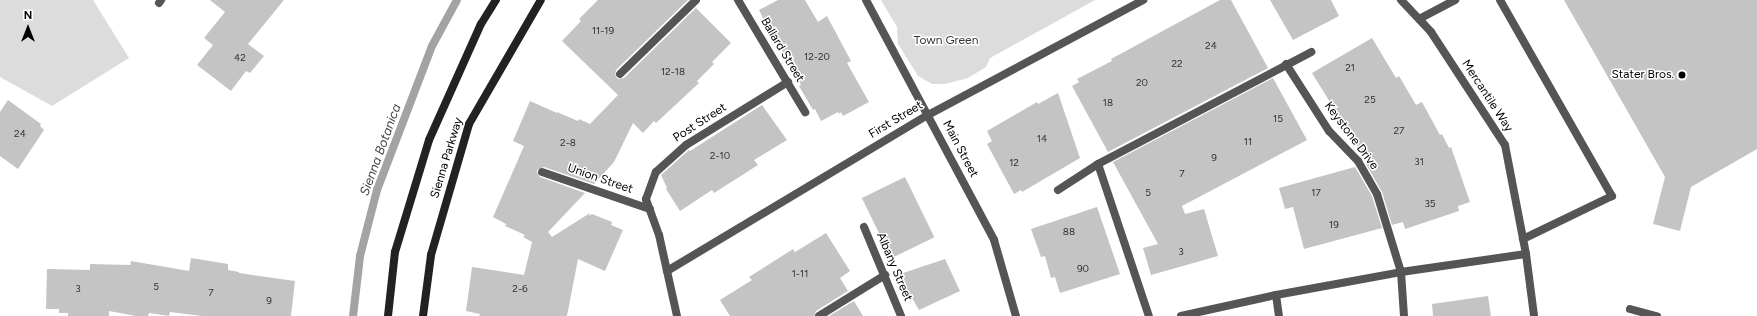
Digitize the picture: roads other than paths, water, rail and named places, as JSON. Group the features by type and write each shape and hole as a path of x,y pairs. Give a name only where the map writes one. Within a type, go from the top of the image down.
{"main road":[{"name":"Sienna Parkway","path":"388,316 395,252 429,140 481,24 496,0"},
{"name":"Sienna Parkway","path":"423,316 431,255 469,124 541,0"}],"street":[{"path":"620,74 696,0"},
{"name":"Ballard Street","path":"738,0 805,112"},
{"name":"Main Street","path":"866,0 994,240 1016,316"},
{"name":"First Street","path":"667,271 928,115 1143,0"},
{"name":"Mercantile Way","path":"1401,0 1431,32 1505,145 1526,254 1534,316"},
{"path":"1419,19 1455,0"},
{"path":"1500,0 1612,196 1523,239"},
{"path":"1058,190 1098,164 1311,52"},
{"name":"Keystone Drive","path":"1286,64 1329,131 1358,161 1377,194 1401,272 1404,316"},
{"name":"Post Street","path":"677,316 659,234 646,199 656,172 686,145 788,82"},
{"path":"1098,164 1149,316"},
{"name":"Union Street","path":"542,172 650,210"},
{"name":"Albany Street","path":"864,227 901,316"},
{"path":"1181,316 1276,295 1401,272 1526,254"},
{"path":"819,316 885,275"},
{"path":"1276,295 1279,316"},
{"path":"1630,309 1657,316"}],"waterway":[{"name":"Sienna Botanica","path":"353,316 360,256 377,190 432,46 457,0"}],"place":[{"name":"Stater Bros.","path":"1682,75"}],"park label":[{"name":"Town Green","path":"946,41"}]}
